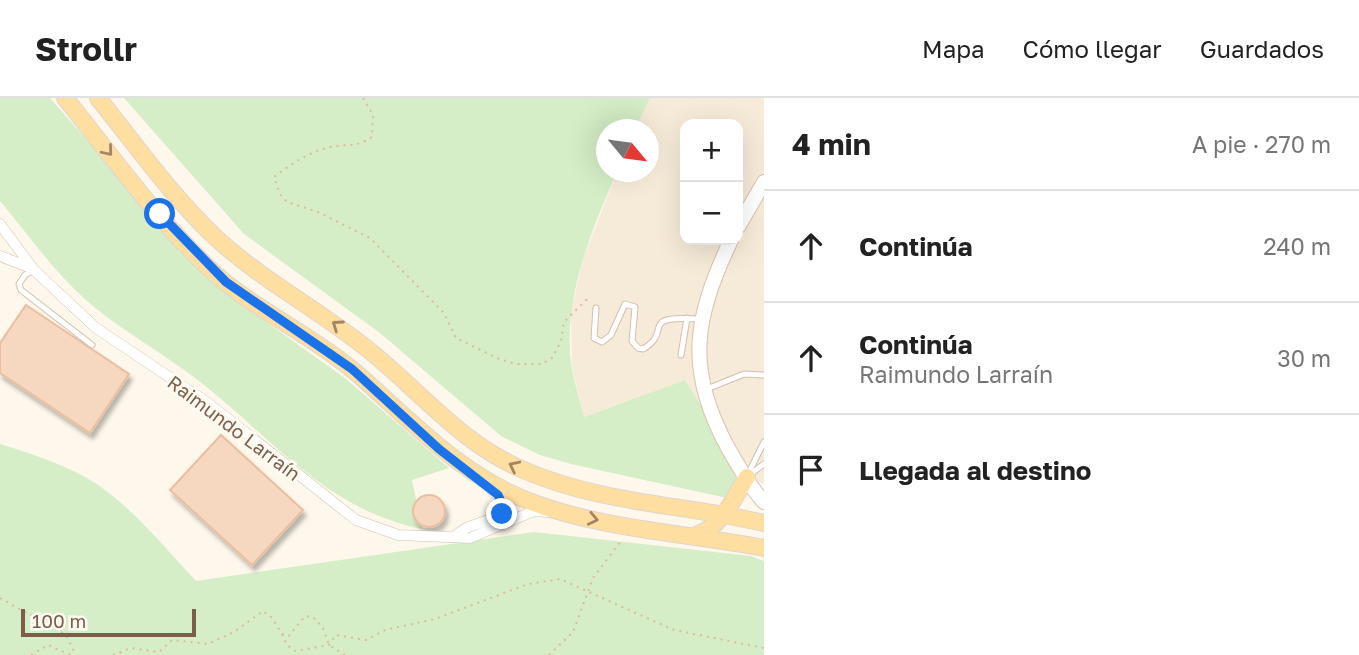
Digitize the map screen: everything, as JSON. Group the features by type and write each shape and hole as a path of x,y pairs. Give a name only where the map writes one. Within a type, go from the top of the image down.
{"main road":[{"path":"65,98 177,233 211,269 240,293 352,369 439,449 475,475 517,497 561,512 630,527 695,535 764,548"},
{"path":"97,98 214,235 267,279 374,354 470,440 508,463 546,479 586,490 764,523"},
{"path":"743,218 764,182"},
{"path":"729,245 694,318 702,391 713,421 764,502"},
{"path":"695,535 712,528 723,514 755,485"},
{"path":"517,497 525,490 538,486 608,504 659,502"}],"street":[{"name":"Raimundo Larraín","path":"0,225 34,270 96,328 208,403 356,520 398,534 456,535 470,538 534,511 561,512"},
{"name":"Raimundo Larraín","path":"0,256 34,270"},
{"path":"475,475 503,502 503,512 492,521"},
{"name":"Raimundo Larraín","path":"456,535 466,528 503,517 517,497"}],"lane":[{"path":"34,270 25,275 19,284 21,290 92,345"},
{"path":"596,308 594,338 603,342 611,335 625,304 635,307 632,341 638,348 647,347 665,318 694,318 681,355"},
{"path":"702,391 744,374 764,375"},
{"path":"755,485 764,442"},
{"path":"755,485 764,464"}],"path":[{"path":"363,98 373,115 372,136 357,147 331,147 289,166 275,177 280,194 287,202 318,212 370,238 430,302 444,313 456,338 499,359 516,364 542,364 557,351 564,322 586,300 596,308"},
{"path":"550,655 573,632 593,578 621,540"},
{"path":"113,655 131,648 159,652 172,640 208,644 234,632 263,611 272,618 287,645 295,650 328,645 336,635 366,640 385,630 435,619 528,584 560,579 674,630 764,648"},
{"path":"0,598 66,635 76,655"},
{"path":"282,634 289,636 304,616 313,617 323,628 328,645 345,655"},
{"path":"31,655 48,645 71,655"},
{"path":"306,655 307,650"}],"shaded area":[{"path":"650,98 764,98 764,484 744,474 685,380 584,417 572,367 571,312 584,257 613,182 659,182 659,119 640,119"}],"green space":[{"path":"0,98 50,98 206,275 235,300 345,378 449,468 412,480 422,529 388,520 329,489 199,381 114,322 75,290 0,201"},
{"path":"124,98 650,98 640,119 596,119 596,182 613,182 588,243 575,293 570,344 576,387 584,417 685,380 744,474 727,498 540,455 501,436 380,333 244,234"},
{"path":"0,444 61,465 95,483 136,516 196,581 534,532 751,556 764,561 764,655 0,655"}],"building":[{"path":"26,305 129,374 90,433 0,373 0,343"},
{"path":"221,435 303,510 252,565 170,490"},
{"path":"429,495 440,500 445,511 440,522 429,527 418,522 413,511 418,500"}],"route":[{"path":"160,214 226,282 352,369 439,449 498,495 503,502 502,514"}]}
